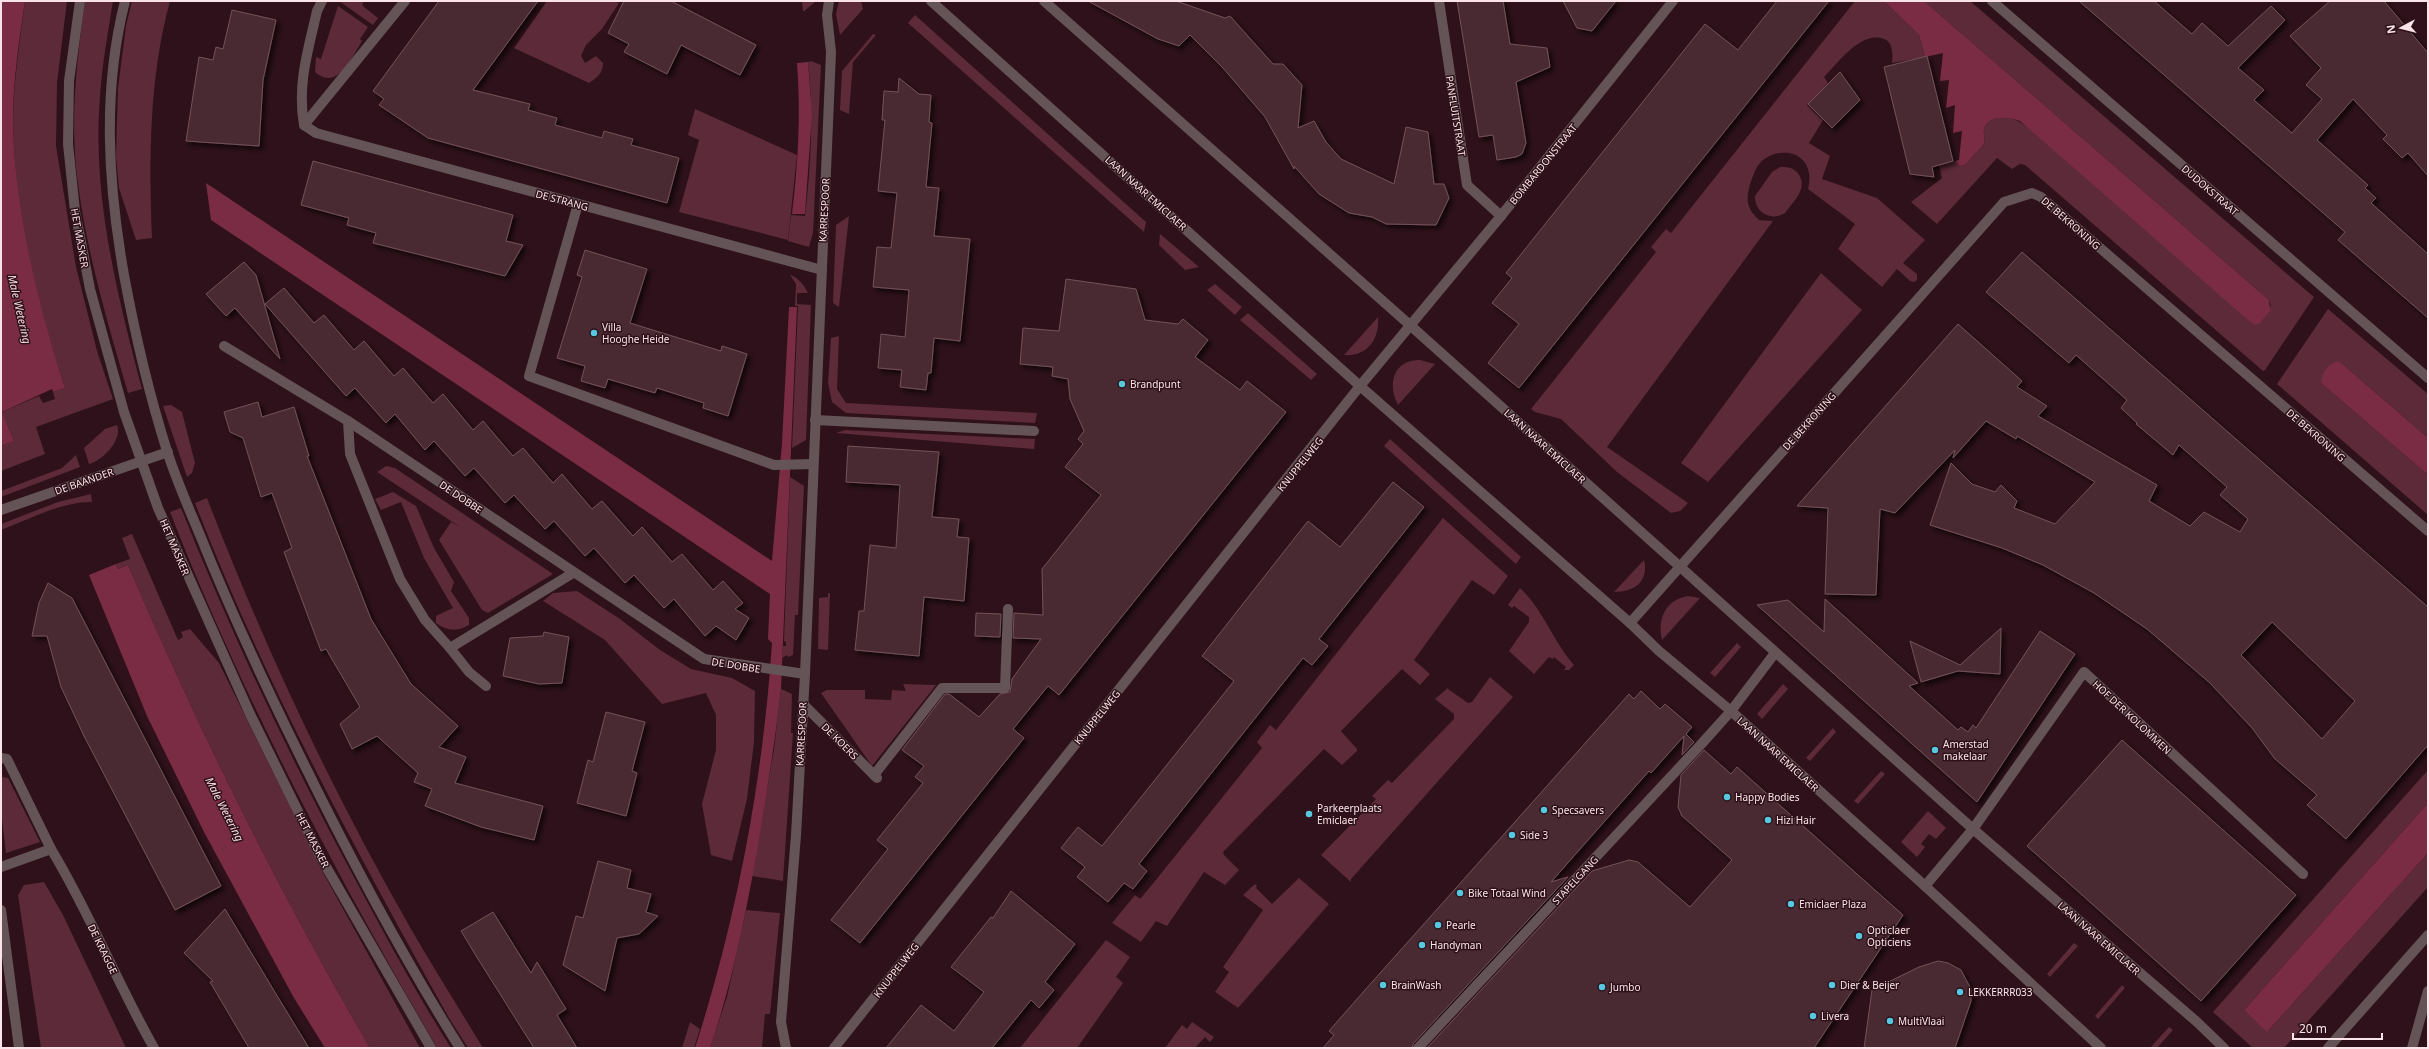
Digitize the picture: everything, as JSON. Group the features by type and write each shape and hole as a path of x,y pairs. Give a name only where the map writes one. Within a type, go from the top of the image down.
{"street":[{"name":"HET MASKER","path":"80,1 68,96 68,144 75,211 90,289 124,412 158,508 253,721 321,858 431,1048"},
{"path":"125,1 113,60 108,120 110,168 117,237 130,309 168,452 226,600 274,703 348,852 426,994 460,1048"},
{"path":"304,125 301,103 301,81 317,11 322,1"},
{"path":"304,125 405,1"},
{"name":"KARRESPOOR","path":"786,1048 781,1022 796,835 805,674 831,52 827,15 829,1"},
{"name":"LAAN NAAR EMICLAER","path":"931,1 1360,386 1630,623 1659,652 1731,711 1925,886 2101,1048"},
{"name":"LAAN NAAR EMICLAER","path":"1044,1 1973,829 2197,1022 2224,1048"},
{"name":"PANFLUITSTRAAT","path":"1438,1 1467,185 1501,216"},
{"name":"BOMBARDONSTRAAT","path":"1410,326 1501,216 1673,1"},
{"name":"DUDOKSTRAAT","path":"1992,1 2428,378"},
{"name":"DE STRANG","path":"304,125 316,133 336,139 822,270"},
{"name":"DE BEKRONING","path":"1680,567 2004,202 2032,193 2041,197 2428,531"},
{"path":"578,204 529,376 774,465 813,464"},
{"path":"1360,386 1410,326"},
{"name":"DE DOBBE","path":"224,346 348,421 573,573 704,659 766,670 805,674"},
{"name":"KNUPPELWEG","path":"834,1048 1360,386"},
{"path":"815,420 1034,431"},
{"path":"348,421 350,454 400,579 425,620 469,672 486,686"},
{"name":"DE BAANDER","path":"1,510 168,452"},
{"path":"1630,623 1680,567"},
{"path":"450,648 573,573"},
{"name":"DE KOERS","path":"803,704 875,776 942,688 1005,688 1008,609"},
{"name":"STAPELGANG","path":"1418,1048 1731,711 1776,652"},
{"name":"HOF DER KOLOMMEN","path":"1973,829 2084,672 2303,874"},
{"name":"DE KRAGGE","path":"1,758 6,759 50,849 72,884 129,1004 154,1048"},
{"path":"1925,886 1973,829"},
{"path":"1,867 50,849"},
{"path":"1,910 19,1048"},
{"path":"2328,1048 2428,935"},
{"path":"2412,1048 2428,991"}],"shaded area":[{"path":"25,1 67,1 57,83 56,146 76,267 97,351 113,399 36,427 45,454 1,471 1,446 14,441 2,412 39,396 43,403 55,399 53,392 65,388 47,330 32,270 17,179 14,149 13,112"},
{"path":"85,1 113,1 105,49 98,134 103,208 109,244 124,317 142,389 128,393 105,312 92,258 77,176 74,132 75,88"},
{"path":"132,1 170,1 163,30 154,89 151,148 152,238 136,240 119,188 116,157 118,88 126,26"},
{"path":"339,1 365,1 362,4 364,7 378,18 373,25"},
{"path":"547,1 613,1 619,3 602,29 586,45 581,56 585,63 596,56 603,63 602,70 599,75 589,83 514,48"},
{"path":"802,1 814,1 814,3 803,12"},
{"path":"839,1 861,1 863,9 840,35 836,14"},
{"path":"1855,1 1884,1 1919,35 1925,57 1892,63 1891,46 1884,39 1875,37 1859,43 1843,56 1824,77 1828,83 1807,105 1823,120 1809,143 1830,156 1822,179 1877,198 1925,240 1903,263 1917,274 1917,280 1914,282 1910,281 1897,269 1882,287 1838,249 1855,224 1808,189 1809,175 1806,165 1800,158 1792,154 1782,153 1772,155 1764,160 1757,167 1750,184 1748,204 1749,208 1759,220 1773,221 1607,447 1688,503 1680,511 1671,513 1617,472 1561,419 1535,412 1531,409 1656,252 1651,247 1666,229 1671,233"},
{"path":"1924,1 1970,1 2314,297 2265,370 2263,371 2025,165 2020,164 2012,169 1997,158 1937,224 1911,202 1942,178 1939,165 1955,161 1960,166 1965,165 1984,144 1984,129 1991,120 1996,118 2013,119 2019,121 2271,307 2269,300"},
{"path":"338,6 368,27 360,39 362,41 343,70 330,78 323,77 315,72 316,57 321,59"},
{"path":"915,15 1146,222 1144,232 908,23"},
{"path":"873,34 876,35 853,62 849,114 840,110 842,71"},
{"path":"811,61 821,65 813,233 809,247 788,241 791,215 805,216 811,139 811,100 808,62"},
{"path":"695,109 797,155 788,240 679,212 699,140 688,135"},
{"path":"1780,167 1791,168 1797,172 1801,180 1801,190 1785,213 1780,216 1769,216 1760,211 1757,207 1755,196 1772,172"},
{"path":"849,216 839,307 833,303 836,225"},
{"path":"1160,234 1199,267 1185,270 1159,245"},
{"path":"1821,273 1862,310 1708,482 1681,463"},
{"path":"790,275 801,282 808,293 797,293 797,304 811,305 806,440 792,448 798,306 795,306 796,284"},
{"path":"1215,284 1242,307 1235,315 1207,290"},
{"path":"2328,309 2428,394 2428,438 2339,361 2321,383 2428,475 2428,515 2277,384"},
{"path":"1248,313 1317,374 1311,380 1240,320"},
{"path":"1378,317 1377,332 1370,345 1359,353 1344,355"},
{"path":"839,336 837,389 846,403 1037,413 1035,423 846,413 832,402 828,383 831,338"},
{"path":"1420,360 1435,364 1398,405 1393,389 1395,375 1398,369 1404,364 1411,361"},
{"path":"171,405 182,412 195,463 192,473 187,477 163,406"},
{"path":"117,425 117,437 110,449 100,459 89,464 84,448 105,429"},
{"path":"845,430 1035,439 1034,449 836,433"},
{"path":"1390,439 1521,557 1516,564 1384,446"},
{"path":"76,455 80,467 1,497 1,491 62,468"},
{"path":"386,466 395,468 553,574 488,613 482,610 439,540 451,522 460,527 377,472"},
{"path":"790,477 804,486 798,615 795,615 793,655 788,657 787,655 782,658 783,646 786,646 786,642 784,641"},
{"path":"393,492 416,506 434,548 454,582 451,591 469,618 469,625 460,629 452,630 444,628 436,623 436,616 453,608 424,558 401,502 381,510 375,499"},
{"path":"91,494 92,502 57,508 1,530 1,524 58,502"},
{"path":"207,498 276,663 327,771 411,929 483,1048 468,1048 449,1018 346,829 313,765 251,636 195,503"},
{"path":"181,508 239,645 303,780 386,936 424,1004 451,1048 437,1048 362,915 292,783 228,649 170,512"},
{"path":"1443,518 1508,576 1494,595 1472,580 1414,660 1430,674 1420,685 1402,669 1341,731 1357,749 1357,751 1342,765 1324,749 1223,852 1224,855 1239,870 1225,885 1204,872 1167,926 1156,921 1141,942 1112,923 1135,895 1140,899 1151,886 1262,748 1257,742 1270,725 1276,730"},
{"path":"132,534 178,640 183,637 181,632 190,629 219,663 321,869 420,1048 370,1048 336,989 272,870 212,750 128,565 118,569 116,564 130,559 122,538"},
{"path":"1644,560 1644,574 1639,584 1628,590 1614,592"},
{"path":"1520,588 1529,597 1574,665 1569,670 1564,670 1566,667 1554,657 1553,659 1549,657 1534,674 1509,651 1529,622 1529,617 1514,606 1512,608 1508,605"},
{"path":"577,591 620,619 660,650 691,669 732,678 755,691 754,742 747,799 732,861 711,855 702,804 716,750 716,715 706,693 662,704 605,640 543,601 553,593"},
{"path":"828,593 830,593 828,650 818,649 819,598 828,597"},
{"path":"1688,596 1700,598 1662,640 1661,625 1664,612 1668,606 1680,598"},
{"path":"1737,643 1741,647 1715,677 1710,673"},
{"path":"1490,677 1513,697 1351,879 1351,882 1321,855 1376,799 1372,796 1388,780 1392,783 1454,719 1454,714 1435,699 1449,687 1448,689 1468,703 1472,702"},
{"path":"903,684 936,685 872,766 821,693 827,690 865,690 865,699 891,700 892,690 906,691"},
{"path":"1783,684 1788,689 1762,719 1757,714"},
{"path":"781,689 792,694 791,733 793,733 783,881 752,876 774,749"},
{"path":"1833,728 1836,732 1810,761 1806,758"},
{"path":"2428,770 2428,803 2244,1010 2268,1031 2428,853 2428,887 2284,1048 2253,1048 2213,1012"},
{"path":"1881,771 1885,774 1858,804 1854,801"},
{"path":"2,777 8,778 40,842 6,853 1,811"},
{"path":"1928,811 1946,828 1936,839 1929,834 1921,844 1925,847 1917,857 1901,842"},
{"path":"1299,878 1329,904 1238,1008 1215,992 1229,972 1223,967 1263,910 1243,895 1255,884 1257,886 1256,888 1272,904"},
{"path":"44,882 63,915 126,1048 41,1048 18,895 24,885"},
{"path":"746,910 780,913 770,1014 765,1014 762,1048 710,1048 727,997"},
{"path":"1106,940 1130,957 1116,977 1123,983 1077,1048 1020,1048"},
{"path":"2074,943 2078,946 2050,977 2047,974"},
{"path":"2122,985 2125,988 2098,1019 2095,1016"},
{"path":"690,1022 700,1029 694,1048 682,1048"},
{"path":"1192,1022 1214,1037 1210,1042 1205,1037 1195,1048 1165,1048 1182,1025 1187,1029"},
{"path":"2169,1027 2173,1030 2157,1048 2150,1048"}],"water":[{"name":"Male Wetering","path":"1,1 25,1 17,56 13,112 17,180 32,270 47,329 65,388 53,392 52,389 2,412 14,441 1,446"},
{"path":"1884,1 1924,1 2269,300 2270,311 2260,323 2255,325 2248,320 2020,121 2010,118 2000,118 1990,121 1984,129 1984,144 1965,165 1960,166 1955,161 1959,160 1962,131 1953,133 1955,105 1946,108 1949,80 1940,81 1943,53 1925,57 1919,35"},
{"path":"808,62 812,114 805,214 792,214 798,139 799,101 797,63"},
{"path":"206,183 772,561 782,443 789,307 797,307 781,689 767,790 748,901 725,1000 710,1048 695,1048 723,949 746,848 755,797 768,694 772,643 768,639 770,594 211,220"},
{"path":"2339,361 2428,438 2428,475 2321,383 2326,369 2331,364"},
{"name":"Male Wetering","path":"116,564 118,569 128,565 183,689 272,870 336,989 370,1048 325,1048 294,998 204,832 147,716 89,575"},
{"path":"2428,803 2428,853 2267,1032 2244,1010"}],"building":[{"path":"439,1 538,1 473,90 530,104 528,110 557,118 555,125 602,138 604,131 633,139 631,145 679,158 667,203 428,138 379,105 384,99 373,91"},
{"path":"624,1 671,1 756,45 740,75 681,45 667,74 624,52 629,44 608,33"},
{"path":"1088,1 1176,1 1225,18 1230,16 1273,64 1283,64 1302,85 1298,128 1314,121 1326,142 1341,159 1394,184 1406,127 1428,132 1434,184 1444,184 1449,198 1436,225 1386,224 1372,217 1349,213 1319,194 1294,166 1294,169 1265,117 1223,68 1190,35 1179,46 1158,39"},
{"path":"1457,1 1503,1 1510,44 1547,48 1550,67 1516,82 1526,143 1522,154 1516,157 1497,160 1493,135 1479,137"},
{"path":"1563,1 1616,1 1592,31 1577,28"},
{"path":"1777,1 1829,1 1519,388 1488,363 1519,324 1492,303 1512,278 1506,273 1705,24 1738,50"},
{"path":"2079,1 2154,1 2192,34 2202,23 2228,46 2271,6 2285,20 2238,68 2264,90 2254,100 2292,133 2322,99 2306,85 2321,68 2290,36 2330,1 2384,1 2428,53 2428,176 2408,153 2402,158 2383,139 2387,135 2353,99 2317,140 2368,185 2365,188 2376,198 2371,203 2428,254 2428,318 2338,240 2345,232"},
{"path":"232,10 276,20 263,80 259,146 186,141 199,57 213,60 216,47 223,49"},
{"path":"1927,56 1953,161 1932,167 1934,177 1910,174 1884,67"},
{"path":"1840,72 1860,100 1832,128 1808,104"},
{"path":"899,78 919,94 931,95 929,122 932,123 926,187 939,188 934,236 970,239 960,341 934,338 931,373 928,373 926,390 900,387 902,370 878,368 881,334 905,337 909,290 873,287 877,247 891,248 897,193 878,191 885,120 882,120 884,91 898,92"},
{"path":"313,161 513,215 506,241 523,245 505,276 373,243 376,233 347,225 349,218 301,205"},
{"name":"Villa Hooghe Heide","path":"585,250 647,269 630,323 721,351 722,346 747,354 728,416 703,408 704,403 657,388 655,393 608,379 605,388 581,381 585,366 557,358 582,277 577,275"},
{"path":"2022,252 2428,607 2428,745 2346,839 2307,805 2317,795 2275,759 2252,728 2210,683 2147,629 2094,593 2043,565 2002,548 1930,525 1951,463 1972,484 1995,492 2001,485 2017,501 2014,508 2055,524 2095,482 2017,436 2016,439 1986,421 1953,458 1955,450 1895,513 1880,509 1876,595 1825,594 1828,508 1797,506 1958,324 2022,381 2017,387 2047,406 2038,416 2157,485 2149,501 2190,526 2204,512 2240,532 2248,519 2220,495 2227,487 2179,445 2173,455 2136,424 2137,423 2121,408 2127,400 2076,355 2069,363 1986,292","holes":["2272,622 2355,701 2322,739 2241,655"]},
{"path":"244,262 256,275 280,359 235,308 226,316 206,294"},
{"path":"1066,279 1136,289 1145,320 1178,324 1183,319 1208,340 1195,357 1240,390 1247,381 1286,412 1059,695 1048,686 1013,729 1024,738 860,943 831,920 888,849 877,840 923,783 915,777 924,766 902,750 945,694 949,694 979,717 1000,694 1010,692 1012,679 1041,639 1013,638 1014,613 1043,615 1042,569 1101,495 1065,467 1083,444 1078,439 1084,431 1070,399 1068,379 1052,376 1053,367 1020,364 1023,328 1059,331"},
{"path":"284,288 314,323 324,315 354,350 364,341 394,376 403,368 433,403 443,394 473,430 483,421 513,456 523,448 553,483 562,474 592,509 602,501 633,536 642,527 672,562 682,554 713,590 723,581 743,603 735,609 749,618 736,640 716,626 705,636 674,599 664,608 634,575 625,583 594,548 585,556 554,521 545,529 514,495 505,503 474,468 465,476 434,441 425,450 395,414 386,423 355,388 346,396 265,304"},
{"path":"258,402 262,417 294,407 309,456 307,456 371,619 411,684 458,726 439,747 466,757 455,783 543,806 534,840 481,827 425,806 432,789 414,782 418,773 377,736 352,749 340,724 360,707 326,649 321,651 284,552 292,548 272,493 261,497 243,438 230,432 224,412"},
{"path":"848,446 939,452 932,517 959,519 957,537 969,538 964,601 924,597 919,656 855,650 859,611 864,611 870,545 896,548 900,485 846,482"},
{"path":"1393,482 1424,507 1319,639 1328,646 1312,665 1303,658 1139,864 1147,871 1133,889 1124,883 1108,902 1077,877 1085,867 1061,848 1078,827 1102,846 1234,681 1202,656 1308,521 1340,547"},
{"path":"48,583 72,598 221,886 175,910 85,738 61,687 47,636 32,636 39,603"},
{"path":"1825,599 1918,683 1909,686 1958,730 1961,727 1968,732 1973,725 1976,728 2040,631 2075,654 1977,802 1757,605 1788,600 1824,632"},
{"path":"976,613 1001,614 1000,637 975,636"},
{"path":"2001,628 2000,674 1958,671 1921,682 1910,641 1960,665"},
{"path":"544,632 569,637 562,683 539,684 503,676 510,638 543,636"},
{"path":"1641,691 1660,709 1665,704 1692,727 1686,734 1694,742 1682,755 1684,736 1651,773 1649,771 1551,882 1568,877 1413,1044 1412,1048 1323,1048 1334,1035 1329,1031 1365,990 1629,694 1634,699"},
{"path":"606,712 645,722 632,771 637,773 626,816 577,803 588,760 593,762"},
{"path":"2122,740 2296,895 2201,1001 2027,846"},
{"name":"Emiclaer Plaza","path":"1704,750 1731,774 1737,767 1903,915 1814,1048 1427,1048 1592,871 1629,860 1638,862 1690,907 1732,860 1682,816 1678,807 1681,775"},
{"path":"598,861 631,870 627,888 651,894 646,912 658,916 639,934 617,938 605,991 563,965 576,916 583,918"},
{"path":"1011,891 1075,944 1045,982 1054,990 1039,1008 1031,1000 992,1048 886,1048 921,1005 954,1031 984,992 951,967 991,917 993,918"},
{"path":"225,909 309,1048 249,1048 210,982 213,981 184,953"},
{"path":"493,912 531,973 537,962 566,1009 557,1015 577,1048 534,1048 478,959 461,931"},
{"path":"1938,961 1948,963 1961,970 1971,989 1971,1001 1955,1048 1864,1048 1872,990 1919,967"}],"place":[{"name":"Villa Hooghe Heide","path":"594,333"},
{"name":"Brandpunt","path":"1122,384"},
{"name":"Amerstad makelaar","path":"1935,750"},
{"name":"Happy Bodies","path":"1727,797"},
{"name":"Specsavers","path":"1544,810"},
{"name":"Parkeerplaats Emiclaer","path":"1309,814"},
{"name":"Hizi Hair","path":"1768,820"},
{"name":"Side 3","path":"1512,835"},
{"name":"Bike Totaal Wind","path":"1460,893"},
{"name":"Emiclaer Plaza","path":"1791,904"},
{"name":"Pearle","path":"1438,925"},
{"name":"Opticlaer Opticiens","path":"1859,936"},
{"name":"Handyman","path":"1422,945"},
{"name":"BrainWash","path":"1383,985"},
{"name":"Dier & Beijer","path":"1832,985"},
{"name":"Jumbo","path":"1602,987"},
{"name":"LEKKERRR033","path":"1960,992"},
{"name":"Livera","path":"1813,1016"},
{"name":"MultiVlaai","path":"1890,1021"}]}
